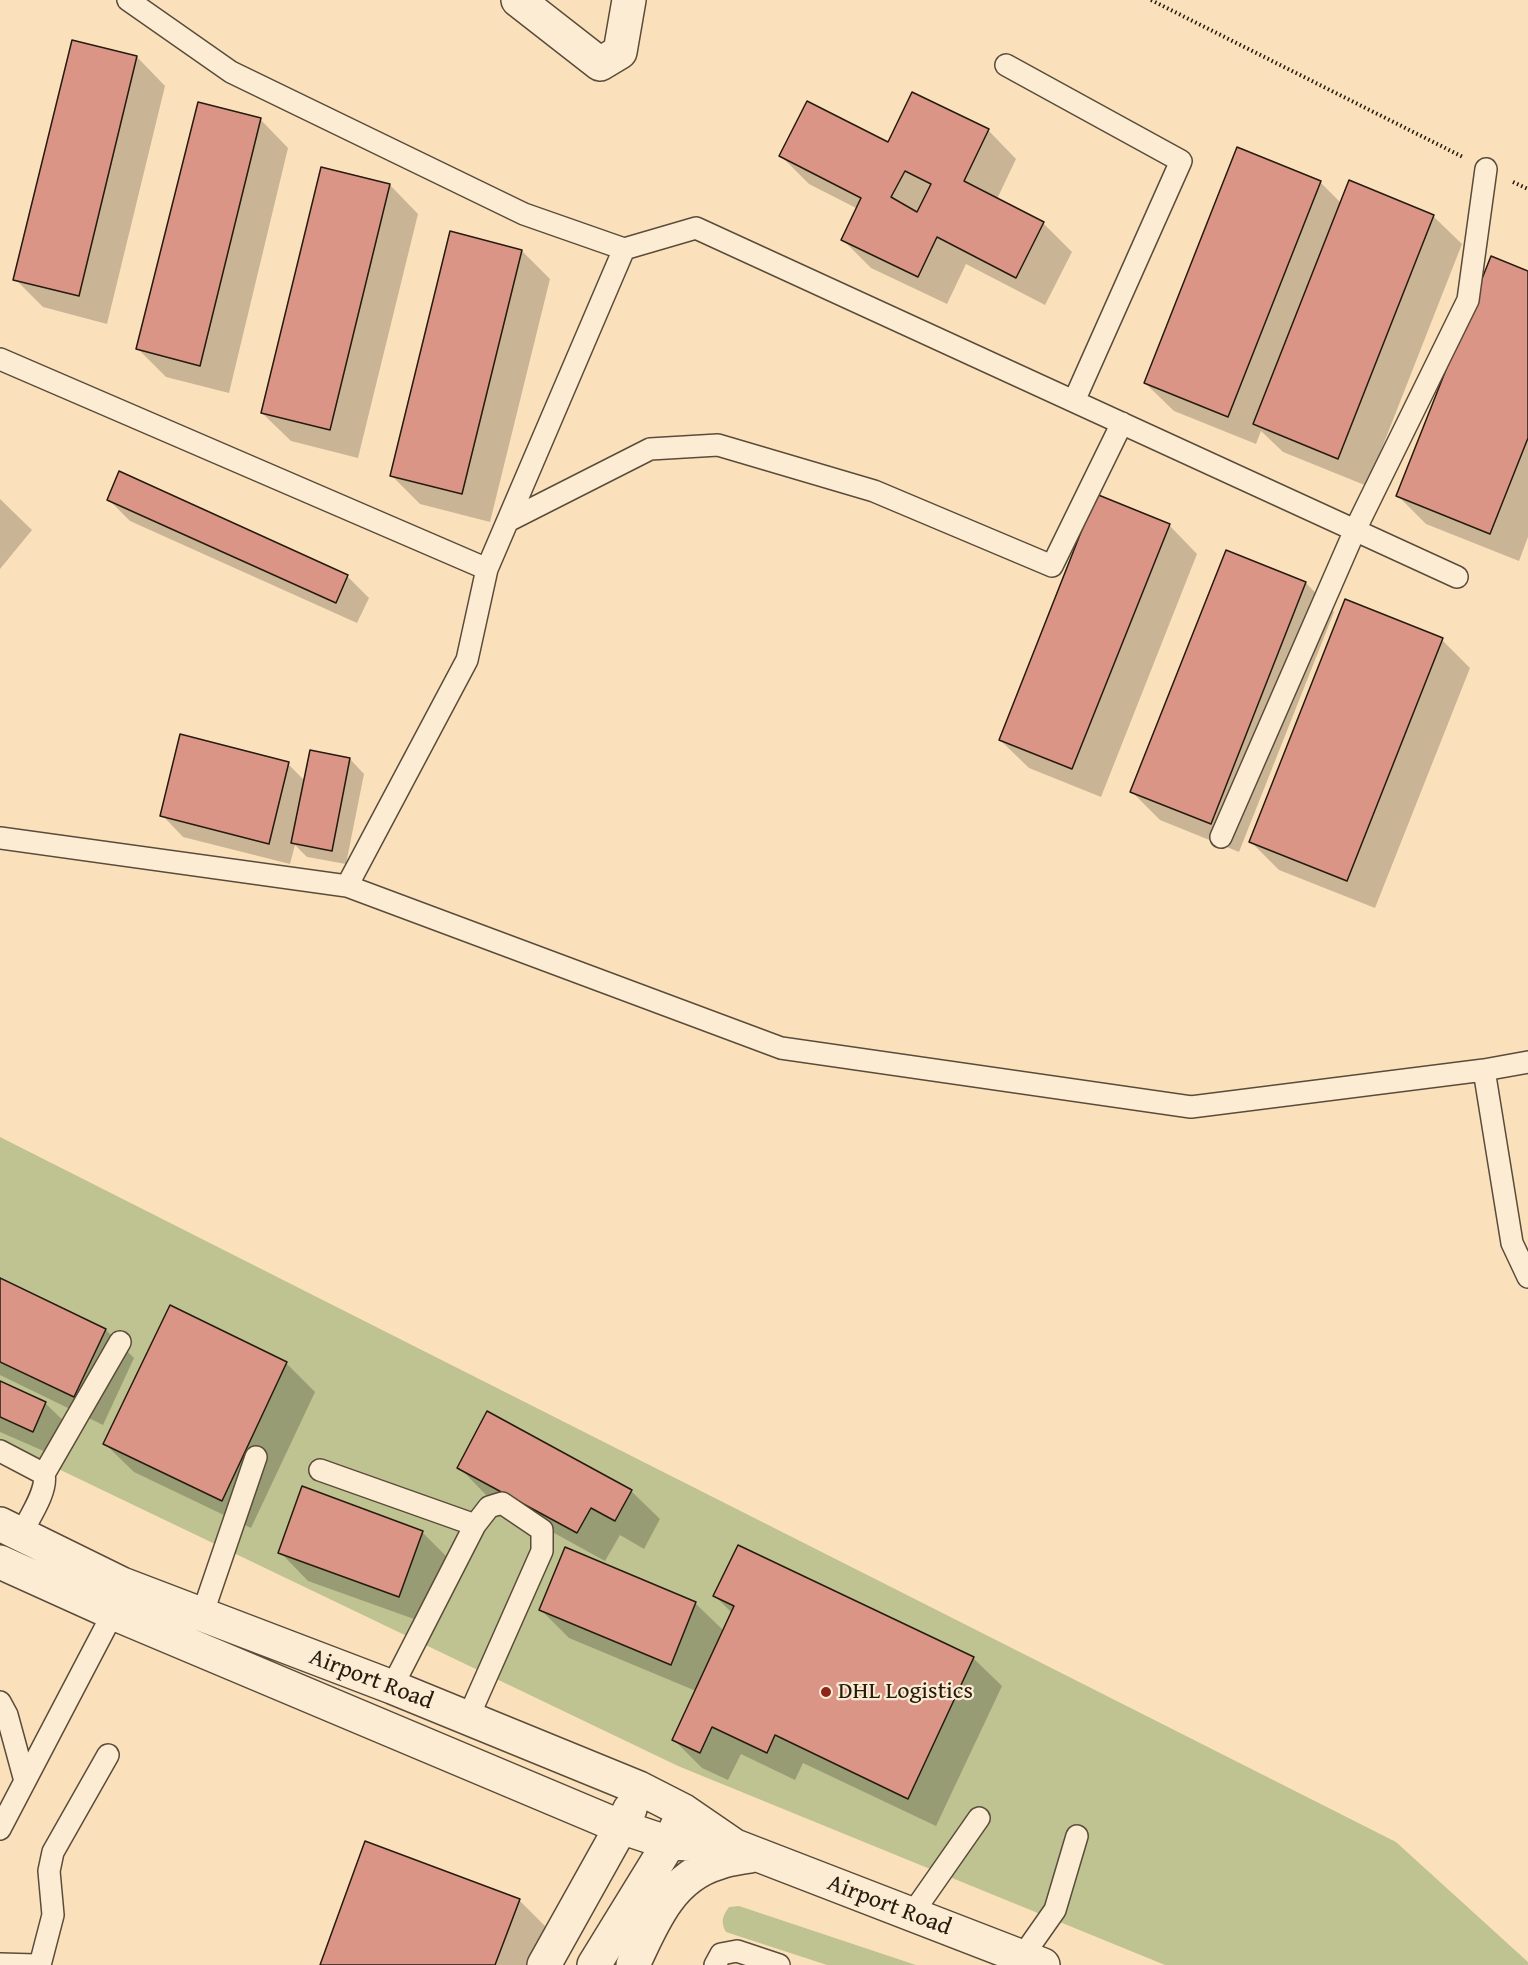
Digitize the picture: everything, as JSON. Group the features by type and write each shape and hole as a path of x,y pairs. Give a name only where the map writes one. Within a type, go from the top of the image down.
{"street":[{"path":"518,0 600,64 620,52 629,0"},
{"name":"Airport Road","path":"11,1529 117,1598 621,1827 669,1843 747,1850"},
{"name":"Airport Road","path":"0,1562 117,1598 202,1615 392,1687 639,1788 684,1811 747,1850 1032,1961"},
{"path":"544,1965 621,1827 639,1788"},
{"path":"594,1965 669,1843 684,1811"},
{"path":"633,1965 658,1913 674,1890 693,1875 747,1850"}],"lane":[{"path":"128,0 231,72 524,214 624,249 696,228 1457,577"},
{"path":"1006,65 1181,161 1074,402"},
{"path":"1221,837 1355,530 1468,300 1486,169"},
{"path":"347,886 467,660 487,569 624,249"},
{"path":"0,359 487,569"},
{"path":"508,521 650,449 718,445 874,491 1052,566 1122,423"},
{"path":"0,838 347,886 781,1048 1191,1107 1484,1070 1528,1062"},
{"path":"1484,1070 1512,1243 1528,1277"},
{"path":"11,1529 46,1482 44,1474 120,1342"},
{"path":"0,1451 44,1474"},
{"path":"202,1615 256,1457"},
{"path":"320,1470 475,1525"},
{"path":"392,1687 475,1525 489,1507 502,1503 542,1530 542,1551 468,1718"},
{"path":"0,1829 117,1598"},
{"path":"0,1702 26,1781"},
{"path":"0,1964 38,1965 53,1916 49,1871 53,1851 108,1755"},
{"path":"912,1914 979,1818"},
{"path":"1032,1961 1055,1910 1077,1836"},
{"path":"715,1965 721,1954 737,1951 779,1965"}],"path":[{"path":"1152,0 1528,189"}],"green space":[{"path":"0,1137 1396,1842 1528,1962 1528,1965 1165,1965 678,1766 0,1441"},
{"path":"739,1906 916,1965 827,1965 726,1932 723,1922 725,1913 729,1907"}],"building":[{"path":"72,40 137,56 79,296 13,280"},
{"path":"912,92 989,129 964,181 1044,222 1016,278 937,237 918,277 841,240 861,198 779,156 807,101 888,142","holes":["905,171 931,184 917,212 891,197"]},
{"path":"198,102 261,118 200,366 136,349"},
{"path":"1237,147 1321,181 1228,417 1144,383"},
{"path":"321,167 390,184 330,430 261,413"},
{"path":"1349,180 1434,215 1338,459 1253,424"},
{"path":"450,231 522,250 462,494 390,476"},
{"path":"1491,256 1528,271 1528,438 1490,534 1396,496"},
{"path":"119,471 348,575 336,603 107,500"},
{"path":"1096,494 1170,524 1072,769 999,740"},
{"path":"1226,550 1306,582 1211,824 1130,792"},
{"path":"1345,599 1443,638 1347,881 1249,842"},
{"path":"180,734 289,762 269,844 160,816"},
{"path":"310,750 350,758 332,851 291,843"},
{"path":"0,1278 106,1329 74,1397 0,1362"},
{"path":"170,1305 287,1362 222,1501 103,1444"},
{"path":"0,1381 46,1402 33,1432 0,1417"},
{"path":"487,1411 632,1490 615,1521 591,1508 577,1533 457,1468"},
{"path":"302,1486 423,1531 399,1597 278,1553"},
{"name":"DHL Logistics","path":"738,1545 974,1657 908,1799 775,1735 767,1753 712,1727 700,1753 672,1740 734,1606 713,1596"},
{"path":"565,1547 696,1602 671,1665 539,1610"},
{"path":"365,1841 520,1899 495,1965 320,1965"}],"place":[{"name":"DHL Logistics","path":"826,1692"}]}
